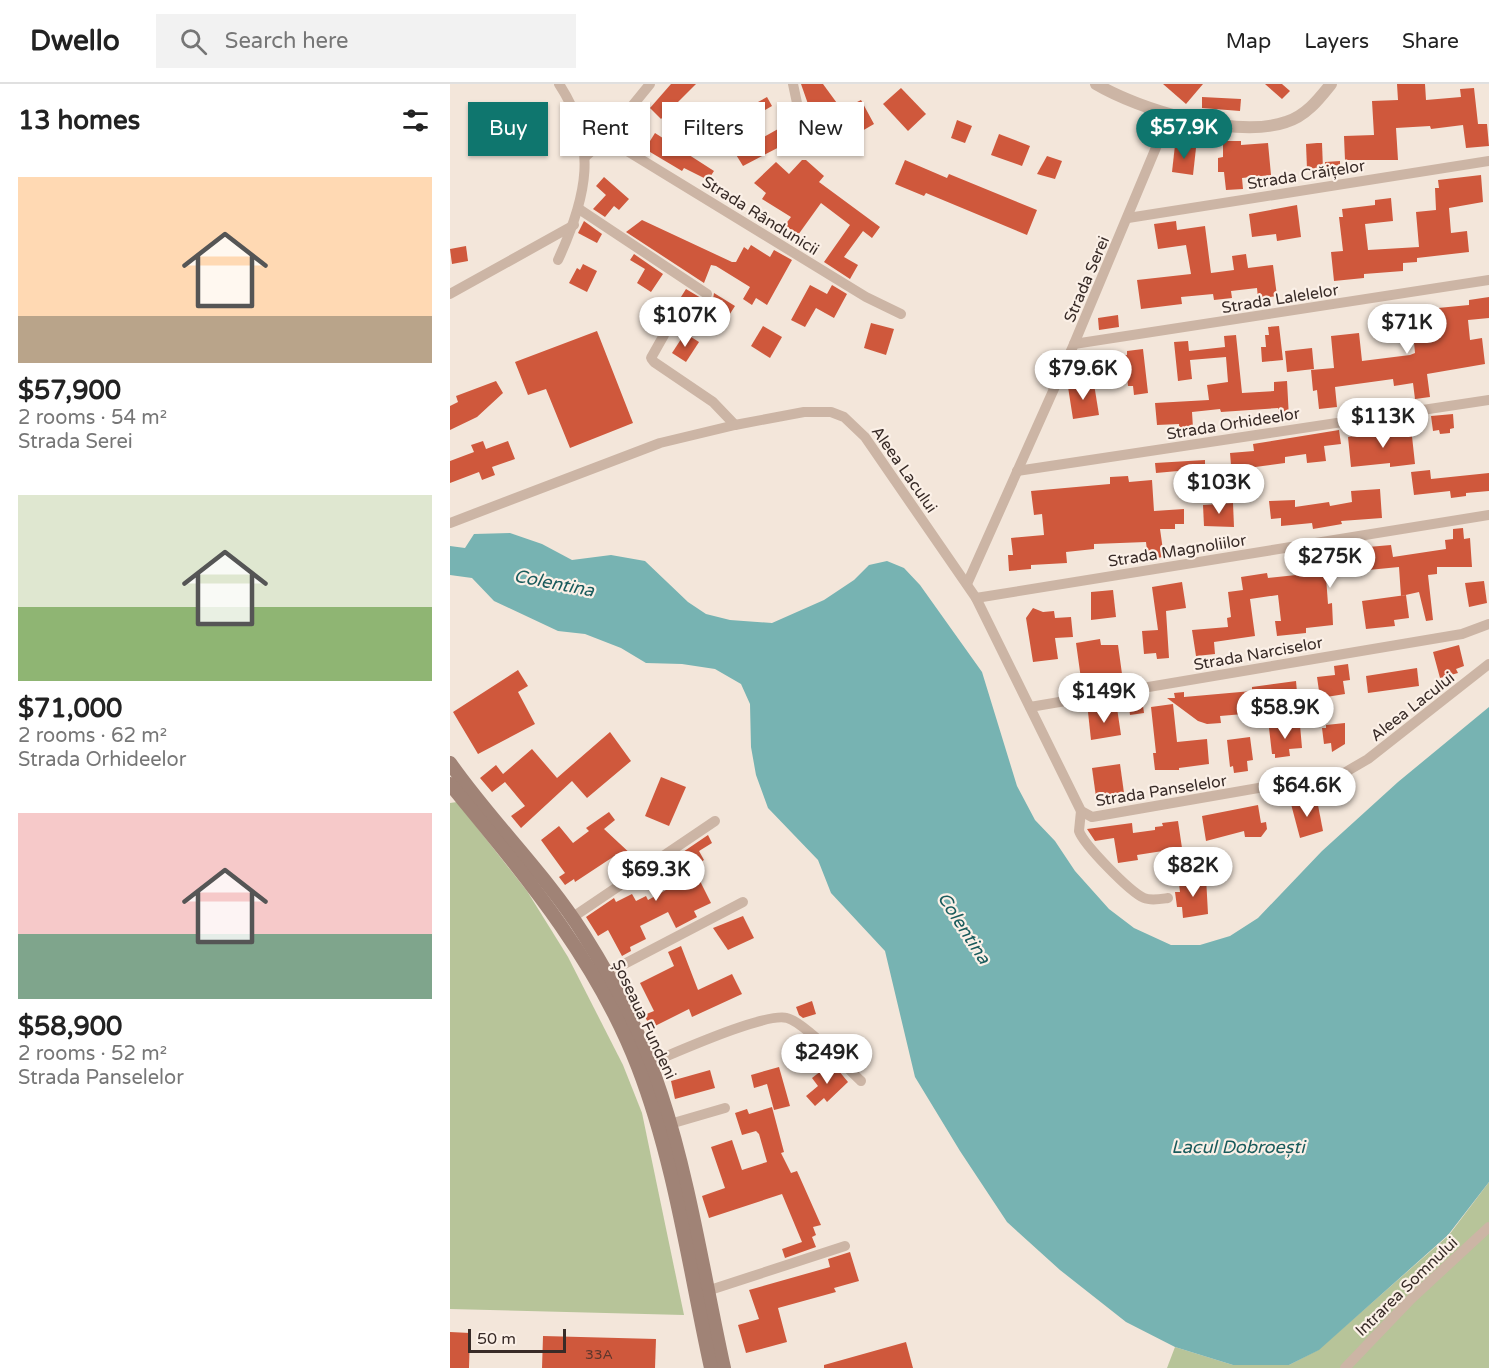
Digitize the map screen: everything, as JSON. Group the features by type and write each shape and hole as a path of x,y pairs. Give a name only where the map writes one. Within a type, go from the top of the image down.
{"main road":[{"name":"Șoseaua Fundeni","path":"450,763 573,917 607,974 650,1063 670,1124 724,1368"},
{"name":"Șoseaua Fundeni","path":"450,783 557,916 597,980 634,1057 662,1141 711,1368"}],"street":[{"path":"559,84 569,102"},
{"path":"635,102 650,84"},
{"path":"793,84 797,102"},
{"path":"1096,84 1142,105 1170,114 1210,122 1276,125 1304,113 1331,84"},
{"name":"Strada Serei","path":"967,584 1074,344 1170,114"},
{"path":"558,260 579,209 586,156"},
{"name":"Strada Rândunicii","path":"635,156 866,297 901,314"},
{"name":"Strada Crăițelor","path":"1128,218 1489,161"},
{"path":"579,209 707,294"},
{"path":"450,294 574,225"},
{"name":"Strada Lalelelor","path":"1074,344 1489,280"},
{"path":"664,335 652,352 651,358 654,362 713,402 735,425"},
{"name":"Strada Orhideelor","path":"1017,471 1489,400"},
{"name":"Aleea Lacului","path":"450,523 650,446 735,425 819,411 844,417 865,437 976,598 1082,811"},
{"name":"Strada Magnoliilor","path":"976,598 1489,515"},
{"name":"Strada Narciselor","path":"1030,707 1462,634 1489,624"},
{"name":"Aleea Lacului","path":"1352,770 1489,664"},
{"name":"Strada Panselelor","path":"1082,811 1092,817 1099,816 1336,776 1352,770"},
{"path":"1082,811 1079,831 1088,846 1135,893 1150,900 1168,898"},
{"path":"573,917 715,821"},
{"path":"607,974 743,902"},
{"path":"650,1063 762,1020 786,1017 801,1026 861,1081"},
{"path":"670,1124 725,1107"},
{"name":"Intrarea Somnului","path":"1345,1368 1411,1299 1489,1227"},
{"path":"707,1290 845,1246"}],"green space":[{"path":"457,802 527,891 568,957 623,1065 642,1113 684,1315 450,1309 450,803"},
{"path":"1489,1182 1489,1368 1167,1368 1175,1347 1233,1365 1289,1365 1318,1350 1449,1235"}],"water":[{"name":"Lacul Dobroești","path":"510,533 542,544 572,560 611,555 645,561 688,602 706,614 730,620 772,623 824,600 854,580 869,565 887,561 904,568 920,585 982,672 1017,786 1035,820 1055,841 1075,871 1109,909 1134,928 1171,945 1200,945 1230,936 1258,918 1322,851 1398,782 1489,707 1489,1182 1448,1235 1319,1350 1289,1365 1233,1365 1175,1347 1126,1322 1060,1270 1007,1222 915,1077 885,951 831,893 818,860 768,808 756,775 751,747 750,704 741,684 715,669 682,664 646,663 621,648 585,634 558,631 494,601 472,578 450,575 450,546 465,548 474,534"}],"building":[{"path":"671,84 696,84 678,102 662,102 661,119 650,108"},
{"path":"801,84 823,84 836,102 807,102"},
{"path":"1163,84 1203,84 1186,104"},
{"path":"1265,84 1282,84 1290,91 1282,99"},
{"path":"1397,84 1425,84 1426,100 1461,97 1460,89 1474,88 1478,124 1487,124 1489,146 1466,148 1463,125 1431,129 1430,126 1396,128 1398,160 1345,160 1344,136 1374,135 1372,101 1398,100"},
{"path":"901,88 926,114 908,131 883,104"},
{"path":"767,97 772,106 765,110 765,102 758,102"},
{"path":"1202,97 1241,99 1240,111 1202,108"},
{"path":"864,106 874,124 864,130"},
{"path":"957,120 972,126 965,143 951,138"},
{"path":"777,130 777,148 765,154 765,136"},
{"path":"655,133 662,138 662,156 691,156 714,171 708,180 684,168 682,171 650,152 650,141"},
{"path":"999,134 1030,146 1022,166 991,155"},
{"path":"1223,141 1241,141 1241,145 1268,143 1271,175 1242,178 1243,189 1226,190 1224,172 1218,172 1218,158 1223,157"},
{"path":"1322,143 1323,169 1307,169 1306,144"},
{"path":"1175,145 1196,148 1193,175 1172,172"},
{"path":"737,156 762,156 743,166"},
{"path":"1047,156 1062,161 1055,179 1037,174"},
{"path":"802,160 806,160 824,176 819,182 880,227 872,238 863,231 844,257 858,265 850,279 824,262 850,225 821,203 798,235 785,225 791,217 762,199 766,193 754,183 776,162 789,174"},
{"path":"905,160 947,178 949,174 1037,210 1027,235 926,193 924,196 895,184"},
{"path":"1340,161 1340,175 1325,176 1325,162"},
{"path":"1481,175 1483,202 1449,208 1451,233 1467,231 1469,252 1417,258 1417,262 1403,263 1403,271 1364,274 1364,278 1334,281 1331,252 1343,251 1339,217 1343,217 1342,209 1375,205 1375,200 1391,198 1393,221 1365,224 1368,250 1419,247 1416,212 1436,210 1435,188 1439,188 1438,180"},
{"path":"604,177 629,199 619,210 614,206 605,217 593,209 606,195 596,186"},
{"path":"1297,205 1301,237 1277,241 1276,234 1252,237 1249,214"},
{"path":"642,220 732,262 736,262 744,247 748,250 751,245 770,257 774,250 792,260 767,305 756,298 752,305 743,299 750,287 716,266 711,265 704,283 626,232"},
{"path":"584,221 602,234 597,243 578,233"},
{"path":"1176,221 1177,230 1205,226 1211,273 1234,270 1232,256 1246,254 1248,268 1273,265 1277,296 1258,299 1257,288 1231,291 1232,298 1214,300 1213,294 1181,297 1182,304 1141,309 1137,280 1191,274 1186,245 1158,249 1154,224"},
{"path":"466,246 468,261 452,264 450,249"},
{"path":"634,254 663,274 651,292 637,283 645,269 630,260"},
{"path":"583,264 597,271 587,292 569,283 577,268 580,270"},
{"path":"810,285 827,294 832,285 847,294 834,318 816,308 805,327 791,320"},
{"path":"686,289 706,301 713,299 714,293 735,306 717,334 706,327 709,322 691,310 678,330 661,320 670,306 674,308"},
{"path":"1489,297 1489,318 1468,320 1470,340 1482,338 1485,364 1427,374 1430,397 1415,399 1413,383 1394,386 1393,379 1335,387 1337,407 1319,409 1317,390 1313,391 1311,370 1334,368 1331,336 1359,333 1362,361 1410,355 1415,353 1412,321 1439,318 1438,308 1469,305 1469,300"},
{"path":"1118,315 1119,327 1099,330 1098,318"},
{"path":"871,323 894,329 886,355 864,348"},
{"path":"763,326 782,337 770,358 751,346"},
{"path":"1279,326 1283,360 1262,362 1261,347 1266,347 1265,335 1269,335 1268,327"},
{"path":"597,331 633,423 570,448 546,389 528,395 515,362"},
{"path":"685,333 699,342 686,362 672,353"},
{"path":"1236,335 1242,393 1274,391 1274,382 1287,381 1289,418 1278,419 1278,408 1221,412 1220,409 1192,412 1193,428 1179,428 1179,424 1157,425 1155,403 1209,400 1207,385 1228,382 1226,357 1190,360 1192,379 1178,381 1174,342 1188,341 1189,351 1225,347 1224,336"},
{"path":"1312,348 1314,369 1287,372 1285,351"},
{"path":"1143,349 1148,393 1134,395 1133,386 1128,386 1127,376 1122,376 1120,356 1127,355 1127,351"},
{"path":"496,381 503,393 477,417 450,430 450,406 458,402 456,396"},
{"path":"1094,384 1099,415 1073,419 1068,387"},
{"path":"1453,414 1454,428 1450,429 1450,433 1440,434 1439,430 1433,431 1431,416"},
{"path":"1411,427 1415,464 1390,467 1390,463 1351,467 1348,437"},
{"path":"1339,430 1341,444 1324,446 1326,461 1307,463 1306,454 1285,457 1285,463 1248,468 1248,475 1232,477 1230,453 1254,451 1253,444"},
{"path":"483,441 486,449 508,441 515,459 492,467 495,475 482,480 479,472 450,483 450,461 474,452 471,445"},
{"path":"1205,460 1205,469 1198,470 1199,480 1179,481 1178,471 1156,473 1155,463"},
{"path":"1430,470 1431,479 1489,473 1489,491 1466,493 1466,496 1451,498 1450,491 1414,495 1411,472"},
{"path":"1128,476 1129,482 1152,480 1154,511 1184,509 1184,524 1175,524 1175,529 1160,529 1164,557 1148,559 1146,542 1094,544 1094,549 1066,552 1067,563 1031,565 1031,569 1009,571 1008,555 1013,555 1011,538 1044,535 1042,514 1034,515 1031,491 1110,484 1110,477"},
{"path":"1223,480 1235,480 1236,496 1224,497"},
{"path":"1380,489 1382,518 1341,521 1342,524 1313,529 1312,523 1281,526 1281,518 1271,519 1269,501 1295,500 1295,507 1329,502 1330,506 1352,502 1351,491"},
{"path":"1233,503 1234,527 1204,526 1203,505"},
{"path":"1463,528 1464,539 1470,538 1472,567 1437,567 1437,574 1428,575 1433,620 1426,621 1419,592 1401,596 1399,567 1358,571 1358,574 1326,577 1328,604 1332,603 1333,625 1306,628 1306,633 1277,636 1275,621 1281,621 1278,595 1250,599 1255,636 1214,642 1215,654 1196,656 1192,630 1228,627 1227,618 1231,617 1228,592 1243,590 1241,577 1267,573 1268,578 1306,574 1305,561 1335,559 1335,552 1369,549 1368,547 1391,545 1393,557 1446,549 1445,540 1453,539 1453,529"},
{"path":"1484,581 1487,603 1469,607 1465,583"},
{"path":"1182,582 1186,608 1166,611 1169,658 1157,659 1156,653 1144,654 1142,631 1158,630 1152,587"},
{"path":"1113,590 1116,617 1091,620 1091,592"},
{"path":"1406,595 1409,618 1394,620 1395,626 1366,629 1362,601"},
{"path":"1033,608 1043,612 1054,611 1055,618 1071,617 1073,637 1055,638 1058,659 1033,662 1026,618"},
{"path":"1100,639 1101,645 1118,645 1123,681 1082,686 1076,643"},
{"path":"1459,645 1464,666 1456,669 1458,673 1440,678 1433,652"},
{"path":"1348,664 1350,680 1343,681 1345,694 1320,698 1317,677 1335,675 1334,666"},
{"path":"1417,668 1419,686 1368,693 1366,676"},
{"path":"518,670 528,686 518,692 535,724 478,754 453,712"},
{"path":"1296,681 1298,703 1267,706 1267,712 1220,716 1221,723 1207,724 1198,721 1167,698 1175,698 1174,693 1184,692 1184,697 1252,691 1252,687"},
{"path":"1142,698 1144,713 1130,715 1128,700"},
{"path":"1173,704 1177,742 1207,739 1209,764 1179,768 1179,770 1155,770 1153,753 1156,753 1151,707"},
{"path":"1117,708 1121,735 1091,740 1088,712"},
{"path":"1345,723 1345,744 1332,752 1331,743 1324,744 1322,728 1326,728 1326,725"},
{"path":"1300,725 1302,748 1289,749 1290,756 1275,758 1275,754 1272,754 1269,728"},
{"path":"610,732 631,761 587,798 572,781 521,828 511,816 525,806 505,782 492,792 480,778 496,765 503,774 532,749 557,778"},
{"path":"1250,737 1253,760 1247,761 1248,771 1234,773 1233,766 1230,767 1227,740"},
{"path":"1120,764 1124,793 1096,797 1092,768"},
{"path":"661,777 686,787 669,826 645,816"},
{"path":"1317,800 1323,831 1300,838 1291,804"},
{"path":"1258,805 1261,823 1266,822 1267,829 1261,837 1245,837 1244,831 1206,841 1202,816"},
{"path":"609,812 615,820 604,829 634,857 626,864 616,855 575,882 574,879 565,885 559,877 565,873 541,840 559,826 573,843 589,831 586,828"},
{"path":"1178,821 1182,848 1137,855 1138,860 1118,863 1114,838 1095,841 1087,829 1132,823 1133,833 1155,830 1155,827 1163,826 1162,823"},
{"path":"708,835 712,843 699,851 704,860 693,867 711,903 694,911 697,917 676,928 668,912 640,926 646,939 630,947 631,951 622,956 608,930 598,936 586,917 614,898 616,902 632,894 636,901 646,896 648,900 666,890 655,871"},
{"path":"1206,877 1208,914 1183,918 1182,907 1177,907 1175,892 1180,892 1179,884"},
{"path":"743,916 754,938 728,950 713,928"},
{"path":"681,946 698,990 732,974 742,994 692,1017 689,1009 651,1028 644,1015 654,1011 640,983 674,966 668,952"},
{"path":"812,1001 816,1014 803,1018 796,1007"},
{"path":"834,1065 848,1082 827,1102 824,1098 815,1106 806,1096 818,1086 812,1078 826,1067 828,1069"},
{"path":"779,1067 790,1106 774,1110 767,1084 754,1088 751,1075"},
{"path":"710,1070 715,1088 675,1099 671,1081"},
{"path":"772,1107 784,1152 781,1153 791,1173 797,1171 821,1225 813,1227 816,1235 812,1237 816,1247 785,1258 782,1249 802,1242 782,1194 709,1218 702,1196 725,1188 711,1147 732,1140 742,1170 767,1162 759,1134 756,1131 742,1135 735,1113 747,1109 749,1114"},
{"path":"850,1252 859,1281 834,1288 836,1292 778,1308 787,1342 746,1353 738,1325 759,1319 749,1290 830,1267 828,1259"},
{"path":"450,1332 470,1333 469,1368 450,1368"},
{"path":"543,1336 656,1339 655,1368 542,1368"},
{"path":"906,1342 913,1368 824,1368 824,1365"}],"water label":[{"name":"Colentina","path":"554,583"},
{"name":"Colentina","path":"964,928"}]}
